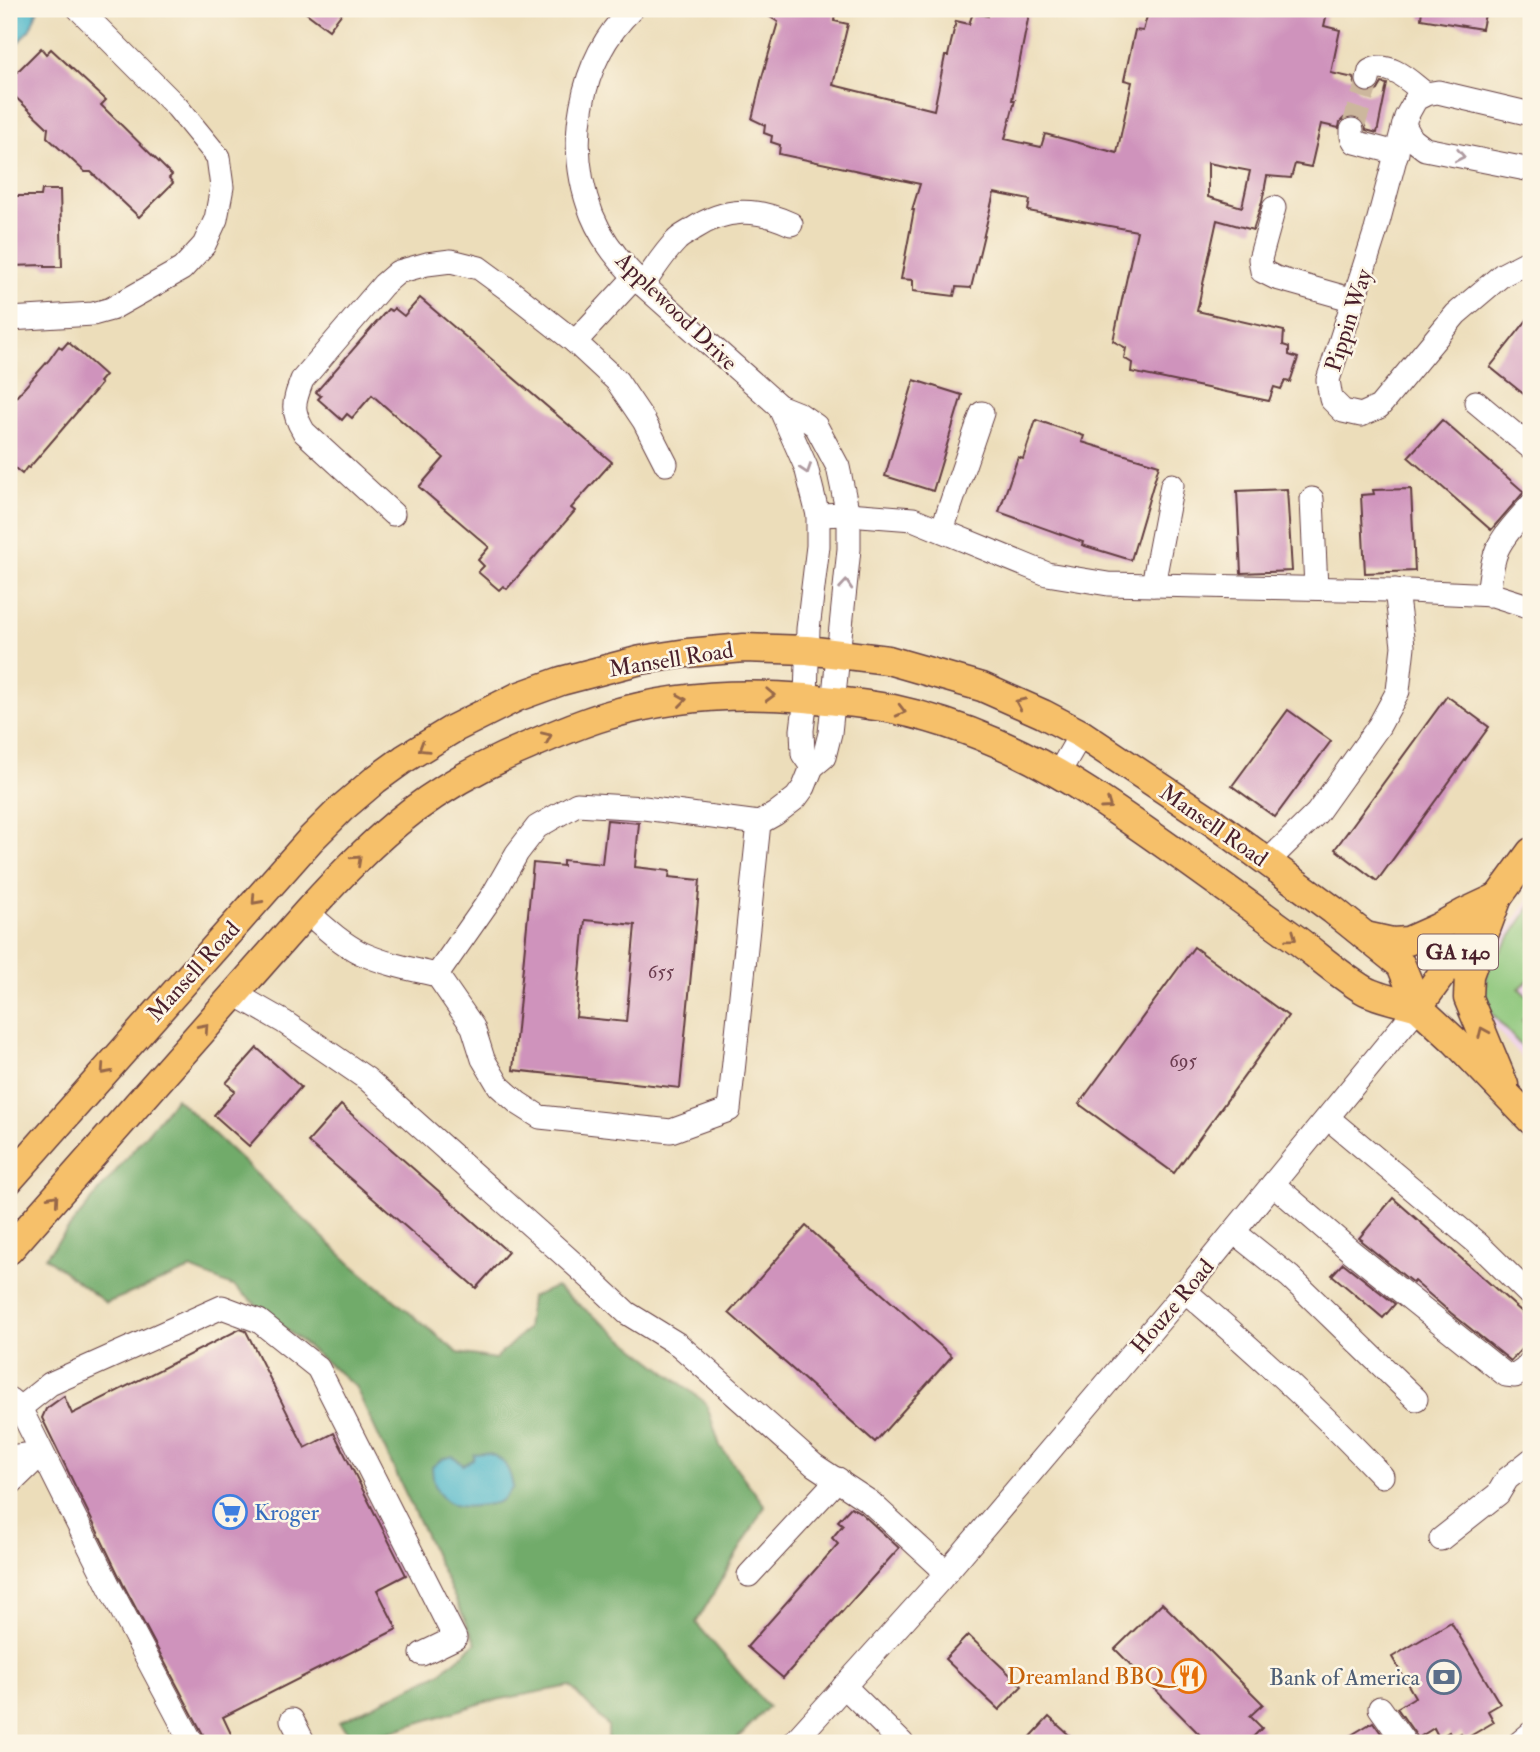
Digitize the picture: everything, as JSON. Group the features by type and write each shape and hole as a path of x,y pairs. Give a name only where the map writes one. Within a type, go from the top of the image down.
{"main road":[{"name":"Mansell Road","path":"9,1180 319,831 375,780 453,729 517,697 556,682 642,660 744,648 807,650 888,660 982,687 1082,734 1213,822 1333,910 1401,965 1418,1007 1455,1041 1531,1120"},
{"name":"Mansell Road","path":"9,1250 346,869 413,810 448,786 502,757 568,728 605,716 686,699 769,695 896,710 941,722 1002,746 1089,793 1366,992 1418,1007"},
{"path":"483,714 502,757"},
{"name":"Houze Road","path":"1418,1007 1531,852"},
{"path":"1365,936 1392,942 1408,941 1498,897"},
{"path":"1498,897 1469,975 1468,998 1508,1096"}],"street":[{"path":"9,319 93,314 111,309 182,270 204,245 216,219 222,187 218,157 177,107 79,9"},
{"name":"Applewood Drive","path":"632,9 609,36 596,58 588,81 579,124 579,157 583,183 593,215 605,239 624,266 779,406 799,414 816,426 838,467 848,514 849,550 839,653 820,699"},
{"path":"1368,80 1370,71 1385,67 1426,94 1438,92 1531,114"},
{"name":"Pippin Way","path":"1426,94 1416,99 1406,117 1376,230 1328,380 1331,399 1343,411 1361,415 1379,407 1456,314 1502,275 1531,260"},
{"path":"1404,125 1412,139 1425,149 1531,170"},
{"path":"1352,130 1355,142 1397,153"},
{"path":"1274,208 1260,260 1262,271 1276,278 1353,300"},
{"path":"575,342 639,281 676,240 707,220 728,213 753,212 773,215 791,224"},
{"path":"393,514 304,432 295,417 295,398 302,380 383,285 398,272 427,264 451,261 479,268 575,342 617,381 644,421 666,464"},
{"path":"1476,402 1531,448"},
{"name":"Applewood Drive","path":"779,406 806,467 818,515 818,546 807,650 820,699"},
{"path":"942,530 982,413"},
{"path":"1153,585 1172,485"},
{"path":"1312,499 1316,588"},
{"path":"1488,595 1497,550 1531,505"},
{"path":"818,515 848,514 913,519 1047,574 1108,584 1396,590 1493,595 1531,607"},
{"path":"1267,862 1317,813 1379,726 1398,691 1403,646 1396,590"},
{"path":"437,975 537,827 577,804 644,808 759,823 787,806 804,787 813,767 824,757 830,733 820,699"},
{"path":"1058,774 1082,734"},
{"path":"307,912 332,934 359,952 381,961 437,975 473,1027 483,1059 499,1086 518,1103 540,1117 671,1131 729,1110 759,823"},
{"path":"235,994 284,1023 367,1079 627,1313 679,1345 814,1465 870,1502 946,1572"},
{"name":"Houze Road","path":"793,1743 946,1572 1185,1291 1418,1007"},
{"path":"1328,1118 1477,1243 1531,1296"},
{"path":"1273,1184 1352,1252 1506,1376 1515,1376 1531,1361"},
{"path":"1234,1232 1290,1277 1416,1399"},
{"path":"1185,1291 1291,1384 1382,1476"},
{"path":"192,1743 14,1403 50,1384 222,1307 259,1321 318,1368 456,1638 422,1654"},
{"path":"9,1457 42,1453"},
{"path":"9,1485 42,1453"},
{"path":"1440,1539 1498,1494 1507,1479 1531,1460"},
{"path":"749,1575 838,1479"},
{"path":"844,1686 902,1743"},
{"path":"1380,1708 1405,1743"},
{"path":"292,1720 304,1743"},
{"path":"1519,1743 1531,1733"}],"shaded area":[{"path":"1531,896 1531,1068 1495,1028 1478,997 1485,963"}],"green space":[{"path":"1531,906 1531,978 1519,988 1531,1001 1531,1012 1522,1020 1531,1031 1531,1057 1493,1015 1486,1001 1485,989 1487,972"},
{"path":"176,1098 350,1263 458,1353 495,1359 527,1329 531,1297 556,1287 706,1403 720,1446 765,1506 696,1623 768,1707 733,1743 608,1743 608,1726 570,1686 486,1702 354,1740 339,1722 440,1673 476,1643 355,1386 235,1287 191,1269 106,1303 45,1257"}],"water":[{"path":"9,9 38,9 30,29 9,53"},
{"path":"474,1454 491,1454 505,1464 513,1487 497,1502 465,1507 449,1503 435,1485 432,1467 442,1459 453,1456 463,1465 473,1459"}],"building":[{"path":"301,9 345,9 329,30"},
{"path":"757,9 823,9 835,12 834,21 848,24 833,85 934,110 945,56 948,56 956,21 969,24 973,13 988,16 989,9 1030,9 1012,100 1015,100 1005,139 1041,147 1045,134 1117,153 1132,82 1124,80 1135,30 1143,31 1149,9 1328,9 1324,26 1340,30 1331,73 1354,78 1358,90 1366,94 1378,90 1382,83 1387,84 1377,133 1366,130 1364,122 1353,116 1344,118 1339,128 1321,124 1311,167 1295,164 1291,178 1267,176 1253,230 1217,220 1197,311 1284,331 1283,345 1289,347 1289,355 1298,358 1290,382 1285,381 1281,389 1274,387 1269,401 1131,372 1132,363 1124,358 1126,348 1113,341 1137,231 1028,211 1030,200 994,193 971,288 956,287 954,296 913,291 913,280 901,279 912,210 920,184 779,154 780,145 771,142 772,136 764,133 765,125 752,119 778,22","holes":["1208,163 1250,171 1242,207 1208,197"]},
{"path":"1422,9 1486,9 1482,29 1421,19"},
{"path":"41,48 46,54 51,49 106,100 101,105 172,175 169,178 173,183 139,217 91,172 85,172 47,137 48,128 9,91 9,80"},
{"path":"42,190 60,190 62,267 9,266 9,196 41,196"},
{"path":"420,298 612,462 571,508 575,511 507,589 503,586 499,590 478,572 484,566 478,560 489,547 419,487 444,458 372,395 352,418 347,414 342,420 318,399 321,396 316,392 388,309 392,311 394,308 404,316"},
{"path":"1531,315 1531,400 1490,367"},
{"path":"68,342 105,375 99,382 101,384 22,474 9,463 9,405 59,346 62,349"},
{"path":"914,380 962,395 933,491 885,476"},
{"path":"1036,420 1084,436 1082,442 1159,465 1131,560 1082,545 1083,542 999,512 1018,457 1023,459"},
{"path":"1442,420 1524,492 1491,530 1408,457"},
{"path":"1287,489 1292,571 1241,573 1237,491"},
{"path":"1411,489 1415,571 1365,573 1361,495 1374,494 1373,490"},
{"path":"1447,696 1489,727 1377,881 1335,849"},
{"path":"1288,710 1331,741 1275,817 1232,786"},
{"path":"607,820 639,823 635,867 670,871 669,877 700,880 680,1088 513,1070 533,863 563,866 563,860 602,864","holes":["585,920 635,925 626,1022 576,1017"]},
{"path":"1194,947 1288,1016 1174,1173 1079,1104"},
{"path":"257,1048 301,1087 249,1146 214,1115 235,1091 226,1083"},
{"path":"341,1105 508,1252 476,1288 308,1142"},
{"path":"1393,1198 1531,1320 1531,1338 1511,1361 1361,1241 1359,1238"},
{"path":"806,1226 952,1356 875,1442 729,1313"},
{"path":"1343,1263 1395,1304 1383,1318 1332,1275"},
{"name":"Kroger","path":"240,1329 246,1331 305,1448 334,1433 406,1575 377,1590 397,1629 223,1717 233,1738 216,1742 205,1738 123,1584 42,1418 46,1409 64,1396 72,1414"},
{"path":"851,1507 899,1548 783,1678 747,1647 838,1544 832,1538 843,1525 838,1521"},
{"name":"Dreamland BBQ","path":"1162,1603 1263,1704 1250,1716 1262,1728 1247,1743 1208,1743 1115,1649"},
{"name":"Bank of America","path":"1451,1622 1500,1704 1488,1711 1494,1722 1465,1739 1461,1733 1452,1738 1449,1732 1439,1738 1434,1728 1418,1738 1397,1708 1415,1697 1392,1657"},
{"path":"968,1635 1022,1686 999,1710 945,1659"},
{"path":"1049,1717 1078,1743 1025,1743"},
{"path":"1373,1722 1388,1743 1338,1743"}],"tunnel":[{"path":"1352,130 1368,80"}],"place":[{"name":"Kroger","path":"230,1512"},
{"name":"Dreamland BBQ","path":"1189,1676"},
{"name":"Bank of America","path":"1444,1677"}]}
